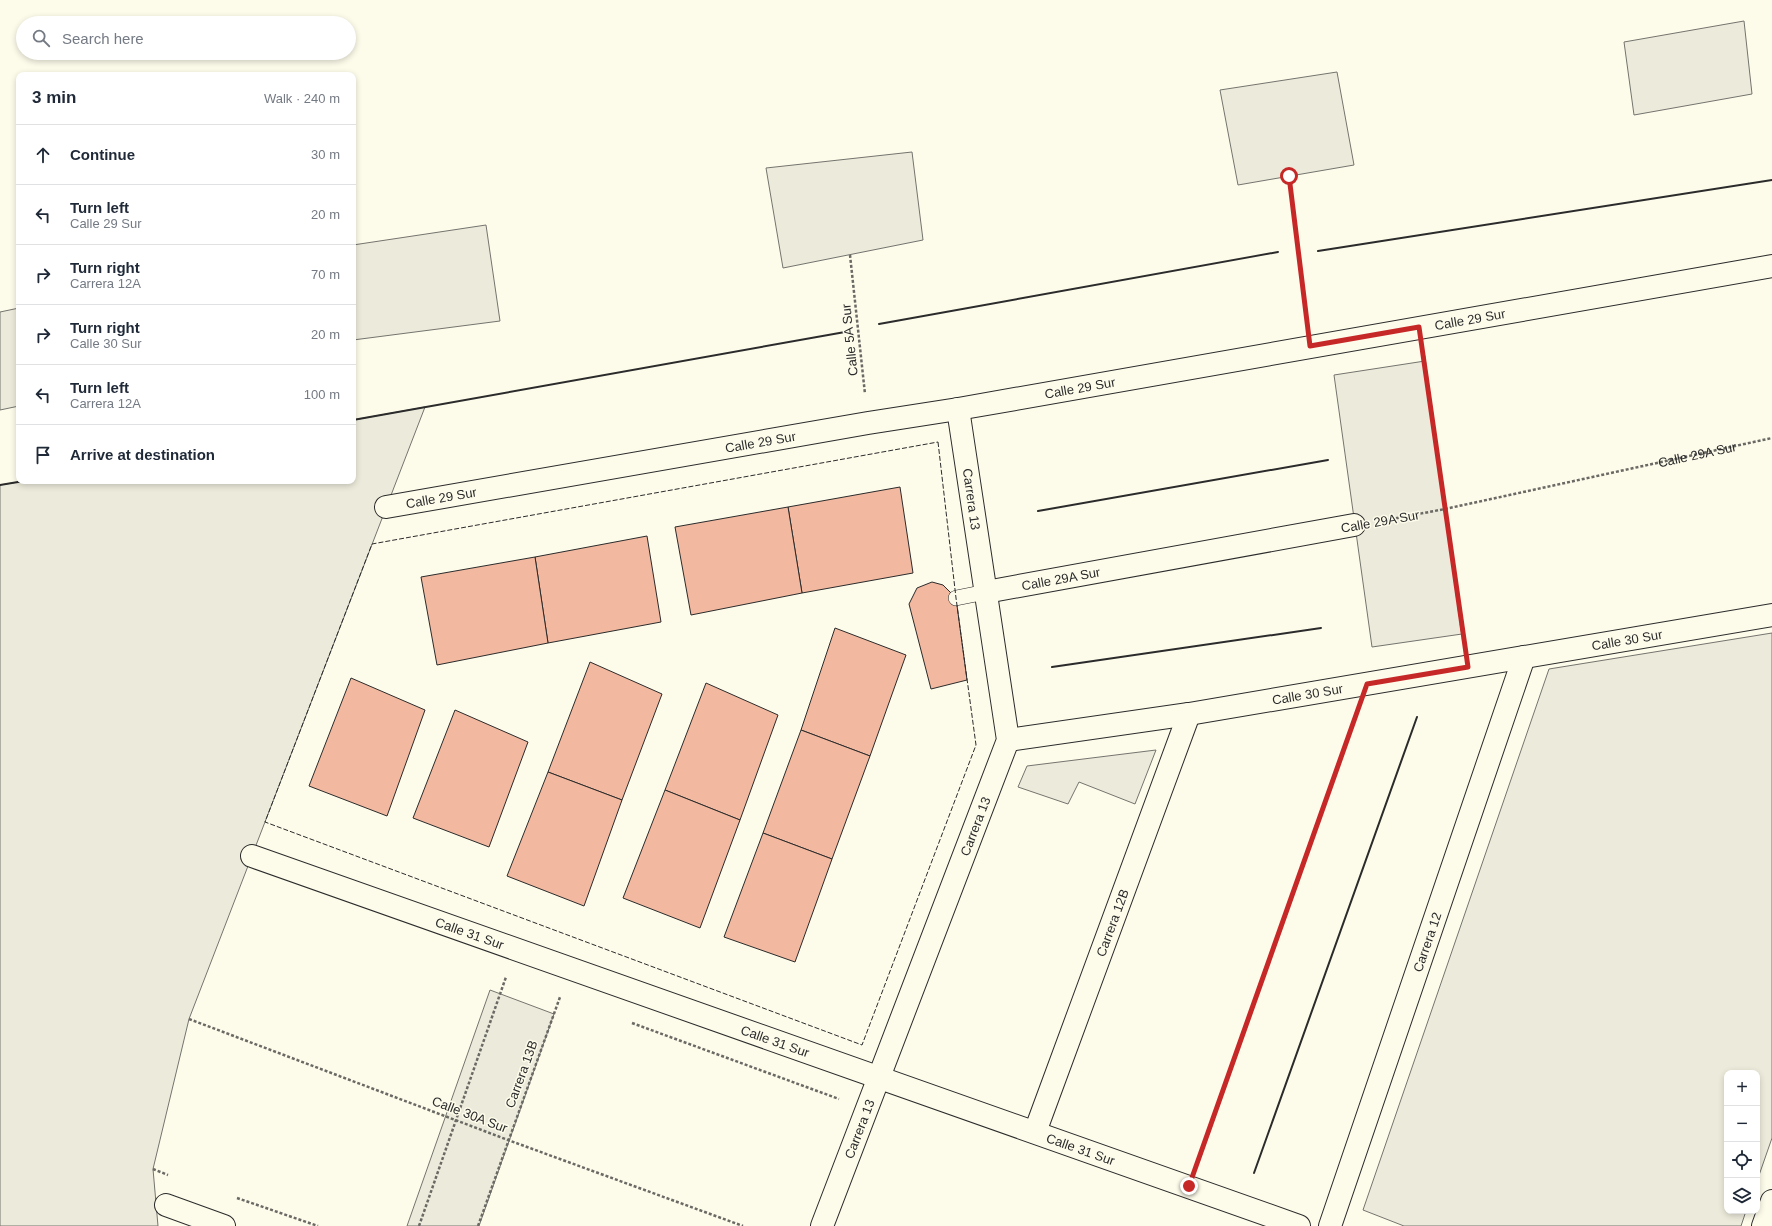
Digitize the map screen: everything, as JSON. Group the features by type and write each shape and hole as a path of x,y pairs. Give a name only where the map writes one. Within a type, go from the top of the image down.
{"street":[{"name":"Calle 29 Sur","path":"386,507 868,423 958,409 1772,266"},
{"name":"Carrera 13","path":"822,1226 1008,740 958,409"},
{"name":"Calle 29A Sur","path":"986,592 1354,525"},
{"name":"Calle 30 Sur","path":"1008,740 1189,714 1772,615"},
{"name":"Carrera 12","path":"1330,1226 1524,657"},
{"name":"Carrera 12B","path":"1035,1132 1189,714"},
{"name":"Calle 31 Sur","path":"252,856 1299,1226"},
{"path":"1763,1226 1772,1201"},
{"path":"166,1205 224,1226"}],"lane":[{"path":"956,598 986,592"}],"path":[{"path":"1289,176 1310,346"},
{"name":"Calle 5A Sur","path":"850,255 868,423"},
{"path":"1419,327 1468,667"},
{"name":"Calle 29A Sur","path":"1354,525 1445,509 1772,438"},
{"path":"1189,1186 1367,684"},
{"path":"419,1226 506,976"},
{"name":"Carrera 13B","path":"478,1226 560,997 568,1000"},
{"name":"Calle 30A Sur","path":"189,1019 508,1140 743,1226"},
{"path":"627,1022 844,1101"}],"shaded area":[{"path":"1744,21 1752,94 1634,115 1624,42"},
{"path":"1337,72 1354,165 1238,185 1220,90"},
{"path":"912,152 923,240 783,268 766,168"},
{"path":"486,225 500,321 356,340 356,245"},
{"path":"16,309 16,407 0,410 0,312"},
{"path":"1425,361 1462,634 1372,647 1334,375"},
{"path":"425,407 189,1019 153,1169 158,1226 0,1226 0,485 16,482 16,484 356,484 356,419"},
{"path":"1772,633 1772,1138 1760,1172 1760,1070 1724,1070 1724,1214 1745,1214 1741,1226 1404,1226 1363,1210 1549,669"},
{"path":"1156,750 1135,804 1079,782 1068,804 1018,787 1027,766"},
{"path":"490,990 554,1014 479,1226 407,1226"}],"building":[{"path":"900,487 913,573 802,593 788,507"},
{"path":"788,507 802,593 691,615 675,527"},
{"path":"647,536 661,622 548,643 535,557"},
{"path":"535,557 548,643 437,665 421,577"},
{"path":"932,582 943,585 956,598 967,680 931,689 909,604 917,588"},
{"path":"835,628 906,655 870,756 801,730"},
{"path":"590,662 662,694 622,800 548,772"},
{"path":"351,678 425,710 387,816 309,786"},
{"path":"706,683 778,715 740,820 665,790"},
{"path":"455,710 528,742 489,847 413,818"},
{"path":"801,730 870,756 832,859 763,833"},
{"path":"548,772 622,800 584,906 507,876"},
{"path":"665,790 740,820 700,928 623,898"},
{"path":"763,833 832,859 795,962 724,937"}],"fence":[{"path":"938,442 956,598 976,745 862,1045 265,822 372,544 938,442"}],"wall":[{"path":"1318,251 1772,180"},
{"path":"879,324 1278,252"},
{"path":"356,419 845,332"},
{"path":"1038,511 1328,460"},
{"path":"0,485 16,482"},
{"path":"1052,667 1321,628"},
{"path":"1254,1173 1417,717"}],"route":[{"path":"1189,1186 1367,684 1468,667 1462,634 1425,361 1419,327 1310,346 1289,176"}]}
